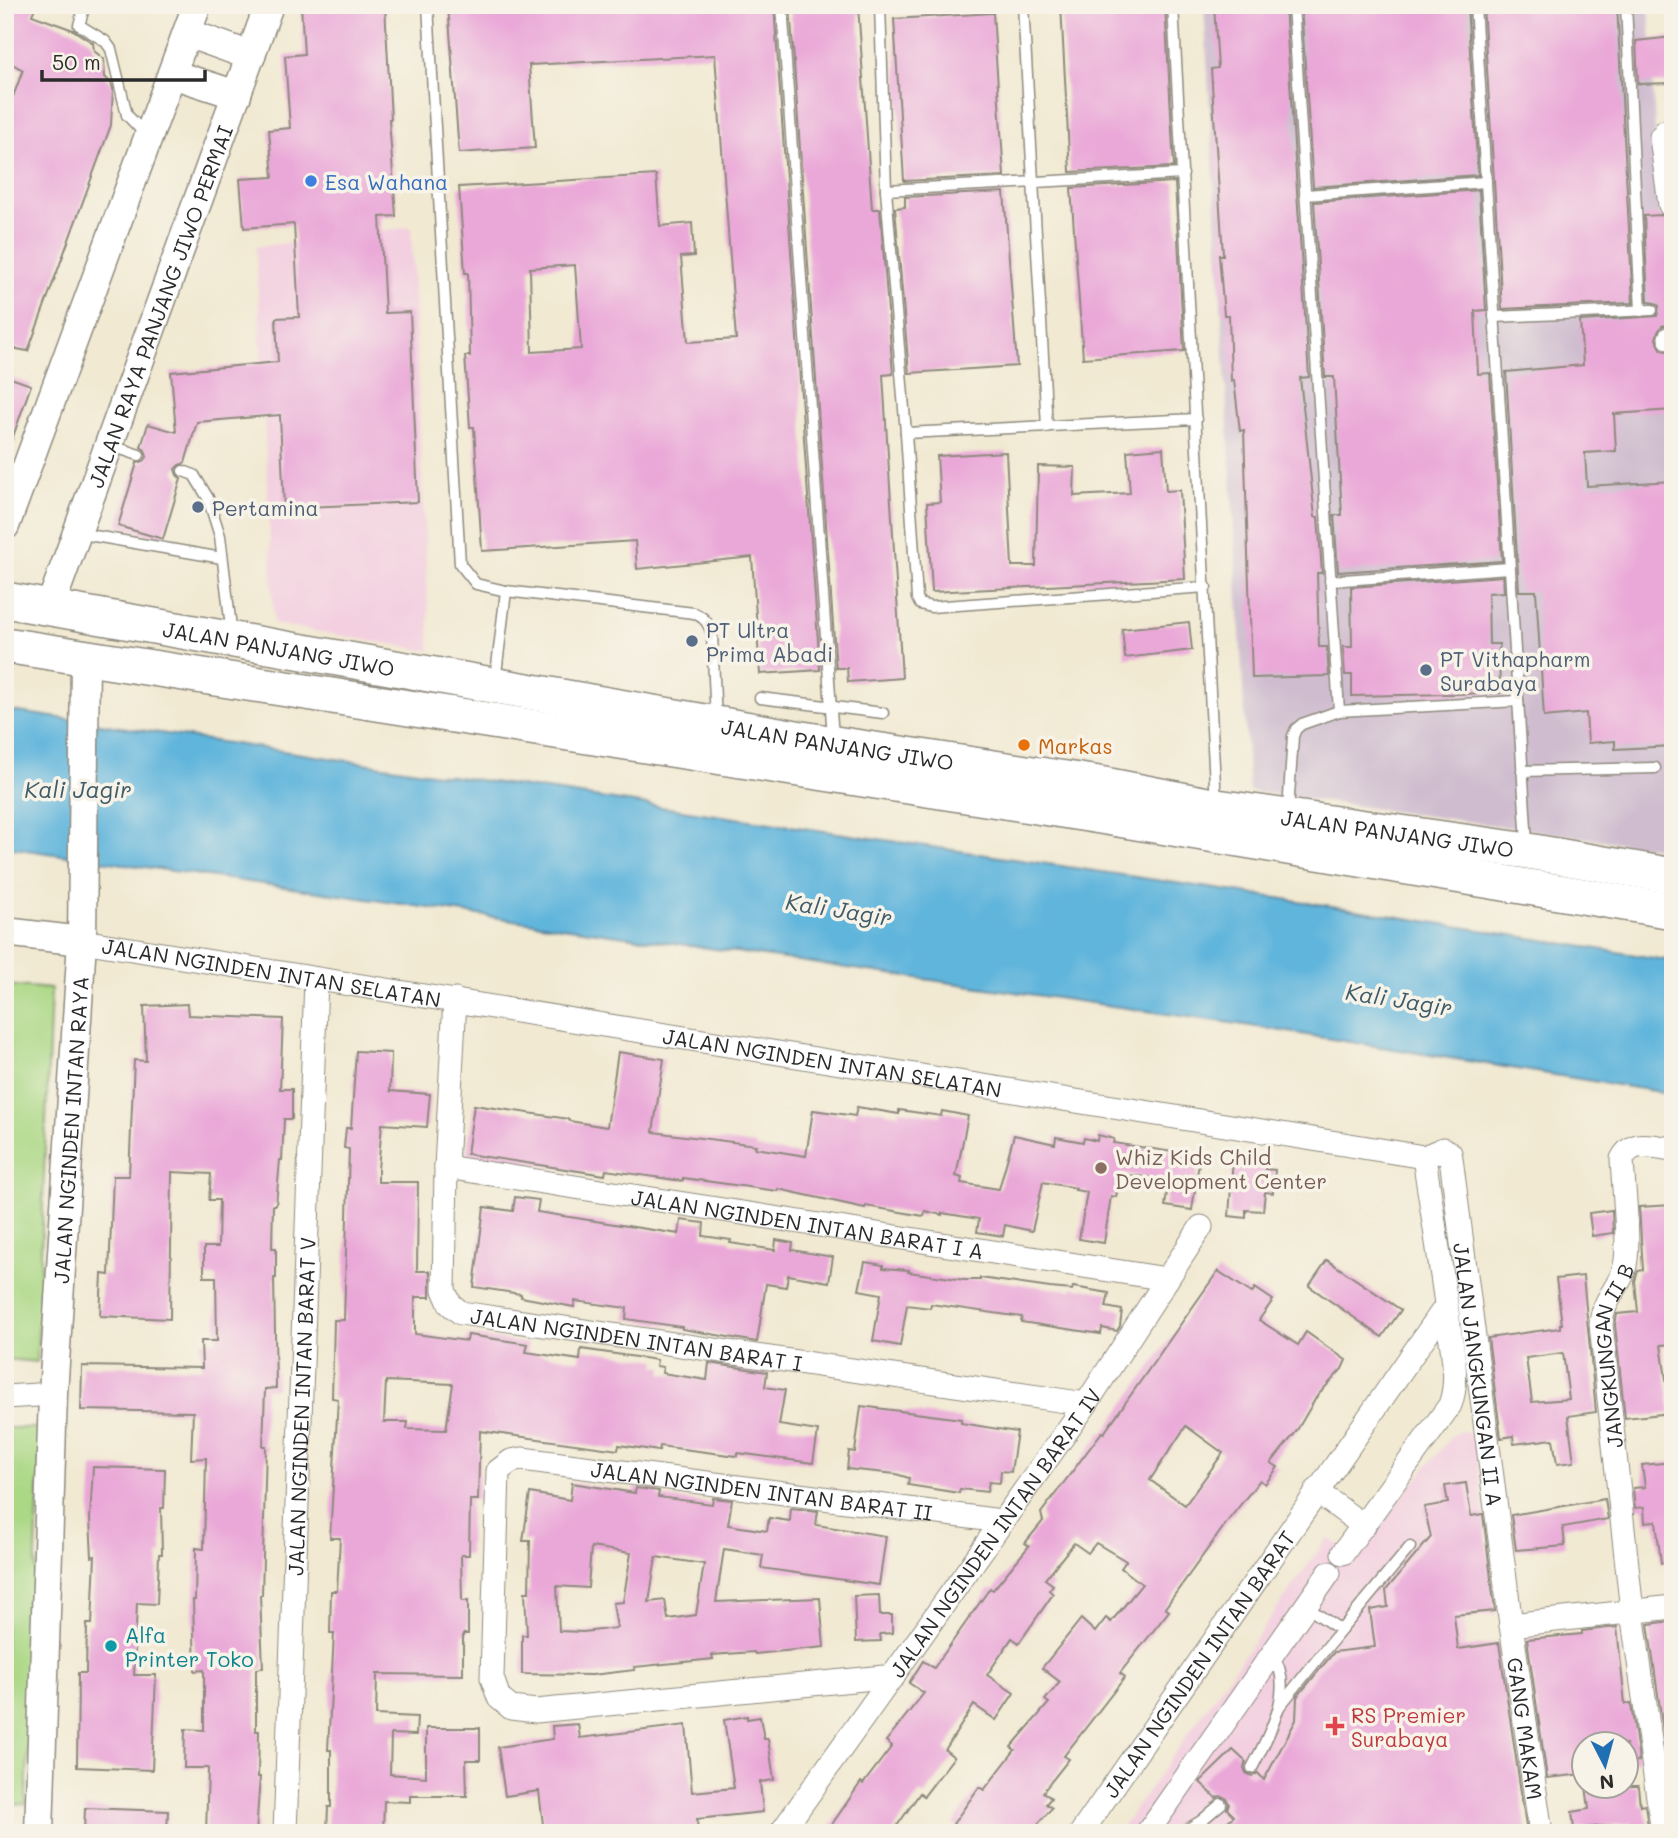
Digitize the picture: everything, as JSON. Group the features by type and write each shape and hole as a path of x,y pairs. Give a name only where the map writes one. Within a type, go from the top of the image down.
{"main road":[{"name":"JALAN PANJANG JIWO","path":"5,600 834,744 1096,799 1673,911"},
{"name":"JALAN PANJANG JIWO","path":"5,645 1096,799"},
{"name":"JALAN PANJANG JIWO","path":"1149,809 1217,807 1528,851 1673,876"}],"street":[{"path":"5,526 197,5"},
{"name":"JALAN RAYA PANJANG JIWO PERMAI","path":"50,607 269,5"},
{"path":"187,33 251,56"},
{"path":"172,74 237,95"},
{"path":"1670,205 1661,137 1665,132 1673,131"},
{"name":"JALAN NGINDEN INTAN RAYA","path":"39,1833 53,1394 82,941 85,658"},
{"name":"JALAN NGINDEN INTAN SELATAN","path":"5,932 82,941 455,1000 1424,1157"},
{"name":"JALAN NGINDEN INTAN BARAT V","path":"285,1833 316,980"},
{"name":"JALAN NGINDEN INTAN BARAT I","path":"455,1000 446,1167 444,1290 450,1304 461,1313 1086,1404"},
{"name":"JANGKUNGAN II B","path":"1632,1612 1601,1325 1602,1311 1620,1279 1626,1257 1622,1159 1633,1146 1673,1149"},
{"name":"JALAN JANGKUNGAN II A","path":"1424,1157 1443,1149 1450,1153 1451,1157 1511,1625"},
{"path":"1343,1553 1450,1405 1454,1394 1455,1373 1424,1157"},
{"name":"JALAN NGINDEN INTAN BARAT I A","path":"446,1167 1167,1279"},
{"name":"JALAN NGINDEN INTAN BARAT IV","path":"780,1833 1086,1404 1200,1227"},
{"name":"JALAN NGINDEN INTAN BARAT","path":"1081,1833 1446,1306"},
{"path":"5,1397 53,1394"},
{"name":"JALAN NGINDEN INTAN BARAT II","path":"894,1676 536,1712 511,1708 499,1698 492,1678 496,1474 502,1465 522,1459 1001,1521"},
{"path":"1316,1491 1364,1526"},
{"path":"1147,1833 1329,1573"},
{"path":"1511,1625 1673,1606"},
{"path":"1632,1612 1663,1833"},
{"name":"GANG MAKAM","path":"1511,1625 1541,1833"}],"lane":[{"path":"86,5 79,25 105,41 111,49 127,115 148,137"},
{"path":"428,5 460,564 477,584 506,591 694,613 702,617 709,624 712,635 716,724"},
{"path":"782,5 834,744"},
{"path":"880,5 886,191 917,598 924,606 1206,587"},
{"path":"1023,5 1047,427"},
{"path":"1173,5 1217,807"},
{"path":"1293,5 1339,711"},
{"path":"1475,5 1528,851"},
{"path":"1494,317 1647,310 1626,5"},
{"path":"886,191 1183,174"},
{"path":"1306,195 1486,182"},
{"path":"906,433 1196,419"},
{"path":"109,445 139,455"},
{"path":"183,471 194,475 208,498 220,536 233,639"},
{"path":"77,533 222,558"},
{"path":"1331,581 1509,568"},
{"path":"495,685 506,591"},
{"path":"760,698 883,713"},
{"path":"1288,817 1293,736 1302,724 1339,711 1518,702"},
{"path":"1522,771 1655,768"},
{"path":"1252,1768 1279,1707 1409,1547"},
{"path":"1305,1606 1341,1630"},
{"path":"1272,1654 1281,1671 1279,1707"},
{"path":"1181,1833 1221,1804"}],"shaded area":[{"path":"1204,5 1649,5 1673,503 1673,850 1249,791"},
{"path":"411,227 430,651 274,624 256,247"},
{"name":"RS Premier Surabaya","path":"1460,1431 1470,1433 1475,1440 1496,1615 1463,1619 1489,1833 1118,1833 1327,1538 1355,1554 1451,1437"}],"green space":[{"path":"5,985 51,989 37,1362 5,1359"},
{"path":"5,1428 41,1428 26,1804 5,1805"}],"water":[{"name":"Kali Jagir","path":"5,710 1325,905 1673,961 1673,1094 1245,1025 5,847"}],"building":[{"path":"5,5 36,5 32,15 73,30 93,43 94,51 104,59 105,77 113,89 111,125 28,351 5,347 5,118 23,70 5,60"},
{"path":"301,5 385,5 396,216 380,217 385,313 410,312 418,502 284,508 280,415 197,422 185,463 175,469 181,479 163,539 118,526 137,463 147,457 141,447 148,424 176,432 171,372 278,362 276,318 299,317 294,224 244,228 240,179 273,177 269,130 290,128 285,56 304,54"},
{"path":"448,5 774,5 820,670 760,674 752,557 637,569 635,541 482,551 474,427 470,427 465,356 470,356 468,273 465,273 459,187 656,175 660,226 692,223 694,256 681,257 688,342 736,339 715,55 529,65 535,148 459,153","holes":["575,265 581,349 532,352 530,268"]},
{"path":"790,5 858,5 872,209 880,209 893,374 883,375 902,678 848,682 847,668 836,668"},
{"path":"1061,5 1165,5 1174,167 1070,172"},
{"path":"1214,5 1285,5 1309,377 1300,378 1315,517 1318,517 1322,573 1317,573 1319,647 1327,647 1329,676 1252,678 1244,430 1240,431 1234,380 1231,381 1229,315 1224,315 1219,255 1223,255 1211,69 1218,68"},
{"path":"1301,5 1467,5 1478,175 1313,187"},
{"path":"1483,5 1617,5 1633,303 1502,309"},
{"path":"993,13 1004,176 904,181 894,19"},
{"path":"1673,37 1673,83 1638,84 1636,41"},
{"path":"1175,182 1184,351 1083,358 1071,188"},
{"path":"1479,190 1486,310 1475,311 1478,374 1490,373 1502,561 1338,572 1334,515 1342,515 1334,377 1325,377 1314,202"},
{"path":"1004,192 1017,366 909,373 895,208 905,207 905,197"},
{"path":"1661,215 1673,219 1673,324 1662,326 1656,339 1662,350 1673,352 1673,410 1614,414 1616,451 1585,453 1587,486 1673,481 1673,746 1615,749 1615,741 1588,743 1586,713 1544,717 1536,591 1519,591 1506,372 1583,365 1580,321 1657,316 1659,306 1648,302 1644,216"},
{"path":"5,376 31,385 8,451 5,450"},
{"path":"1163,448 1166,491 1180,490 1185,579 932,592 927,503 940,502 937,456 1006,452 1012,566 1036,566 1038,466 1075,467 1074,496 1130,493 1127,451"},
{"path":"1503,576 1504,592 1488,593 1489,644 1499,644 1500,693 1352,696 1352,675 1345,675 1343,647 1352,647 1351,587"},
{"path":"1189,622 1192,650 1125,658 1122,629"},
{"path":"187,1004 188,1015 283,1019 280,1089 292,1089 292,1119 284,1119 282,1160 276,1205 273,1205 272,1248 276,1248 276,1388 265,1389 263,1446 266,1446 260,1595 263,1668 256,1669 256,1731 259,1731 260,1777 256,1833 206,1833 208,1768 184,1768 185,1729 204,1730 204,1670 195,1671 193,1600 196,1548 204,1549 206,1458 191,1459 193,1412 81,1410 82,1366 202,1368 201,1341 217,1341 216,1277 204,1277 204,1247 218,1247 219,1200 209,1200 211,1174 172,1172 170,1319 100,1316 102,1274 109,1275 113,1176 129,1176 134,1060 146,1061 144,1006"},
{"path":"356,1051 391,1053 390,1091 430,1094 427,1127 382,1124 378,1169 378,1182 418,1182 417,1271 430,1271 430,1297 415,1297 415,1334 467,1341 468,1335 528,1344 526,1352 580,1360 581,1349 657,1360 656,1366 663,1367 662,1373 707,1380 709,1363 767,1372 765,1387 785,1390 779,1425 818,1431 813,1463 660,1446 659,1451 619,1445 618,1450 480,1431 478,1500 470,1500 469,1555 461,1555 462,1601 468,1601 468,1634 463,1634 463,1675 377,1674 376,1715 417,1717 416,1735 391,1734 390,1774 426,1777 426,1728 480,1728 480,1760 466,1760 467,1796 410,1796 410,1802 384,1801 383,1833 327,1832 328,1807 331,1807 331,1750 328,1750 334,1633 330,1633 331,1591 337,1591 340,1538 330,1538 338,1399 332,1398 334,1320 344,1320 349,1149 344,1148 346,1128 351,1128","holes":["386,1381 453,1384 446,1430 407,1429 408,1422 384,1422"]},
{"path":"618,1052 664,1059 653,1132 756,1145 755,1148 806,1156 813,1110 855,1116 857,1107 899,1114 899,1110 941,1116 942,1111 968,1116 956,1176 962,1178 961,1183 999,1189 1014,1135 1055,1144 1056,1137 1083,1142 1084,1138 1097,1141 1098,1135 1114,1139 1113,1143 1200,1156 1192,1210 1165,1206 1169,1180 1121,1174 1116,1197 1111,1196 1104,1243 1079,1239 1087,1192 1043,1182 1032,1231 1005,1225 1003,1236 977,1232 979,1219 942,1213 925,1211 924,1216 866,1206 865,1208 778,1189 683,1178 683,1181 606,1170 605,1175 467,1154 474,1105 607,1127"},
{"path":"1233,1158 1266,1161 1265,1169 1275,1170 1273,1193 1265,1192 1263,1211 1246,1210 1246,1218 1229,1216"},
{"path":"515,1197 539,1200 537,1212 679,1234 681,1220 704,1223 703,1236 731,1240 730,1243 775,1250 776,1240 793,1243 792,1250 833,1257 829,1282 788,1275 786,1287 766,1284 757,1342 626,1319 627,1308 575,1301 574,1307 521,1297 521,1294 474,1287 484,1207 513,1211"},
{"path":"1673,1205 1673,1240 1667,1241 1673,1344 1661,1345 1671,1413 1625,1418 1615,1325 1617,1314 1638,1312 1635,1281 1638,1271 1643,1270 1639,1207"},
{"path":"1612,1210 1613,1233 1592,1236 1589,1213"},
{"path":"1327,1260 1401,1310 1382,1337 1309,1286"},
{"path":"865,1262 883,1265 883,1268 965,1280 980,1278 1109,1293 1106,1307 1122,1310 1120,1326 1117,1331 1102,1328 1101,1334 1021,1322 1022,1317 931,1304 930,1308 907,1305 900,1346 873,1341 881,1294 859,1290"},
{"path":"1218,1271 1252,1293 1255,1288 1273,1300 1259,1320 1298,1345 1306,1332 1346,1360 1342,1369 1317,1396 1296,1432 1271,1463 1278,1467 1265,1484 1260,1480 1230,1518 1165,1608 1169,1611 1120,1673 1125,1677 1064,1756 1069,1759 1043,1792 1051,1798 1046,1804 1052,1808 1030,1833 964,1833 953,1824 979,1787 984,1790 1015,1750 1011,1747 1049,1703 1045,1700 1060,1682 1042,1668 1081,1619 1095,1632 1106,1618 1111,1622 1142,1584 1121,1568 1126,1561 1096,1543 1088,1553 1074,1543 1045,1579 1053,1585 1049,1590 1053,1594 1019,1643 1012,1638 987,1675 1014,1693 996,1720 974,1705 945,1750 954,1757 924,1796 920,1793 892,1833 826,1833 861,1782 863,1784 892,1746 886,1741 924,1693 909,1683 923,1661 934,1668 990,1588 993,1590 1029,1546 1025,1543 1043,1521 1041,1513 1102,1432 1104,1433","holes":["1186,1426 1223,1453 1185,1505 1150,1480"]},
{"path":"1583,1276 1596,1412 1568,1416 1574,1462 1557,1464 1553,1439 1514,1444 1513,1436 1501,1438 1488,1338 1560,1328 1562,1324 1556,1279","holes":["1563,1353 1569,1399 1532,1402 1526,1358"]},
{"path":"861,1406 961,1419 961,1423 1017,1432 1011,1472 1001,1471 1000,1483 989,1482 987,1492 960,1489 959,1493 908,1485 909,1478 896,1474 847,1469 849,1451 855,1452"},
{"path":"1673,1462 1673,1562 1661,1563 1656,1521 1645,1522 1644,1507 1635,1508 1633,1488 1645,1487 1642,1465"},
{"path":"93,1467 165,1469 157,1604 137,1603 134,1675 156,1675 152,1770 77,1767 78,1673 86,1673 87,1624 92,1624 95,1556 92,1557 90,1519"},
{"path":"572,1483 635,1493 636,1488 659,1491 658,1497 712,1504 713,1498 732,1500 728,1525 767,1531 769,1518 790,1521 791,1508 818,1511 816,1525 886,1536 879,1585 761,1568 763,1555 724,1549 716,1602 820,1598 824,1647 712,1655 713,1659 634,1667 635,1670 592,1675 522,1674 522,1635 527,1635 525,1592 529,1592 530,1541 523,1541 530,1493 570,1500","holes":["591,1547 631,1553 623,1602 613,1603 617,1628 583,1632 559,1631 557,1586 588,1588","656,1557 704,1564 696,1615 668,1619 665,1600 649,1602"]},
{"name":"RS Premier Surabaya","path":"1466,1483 1471,1516 1483,1514 1495,1611 1454,1615 1458,1649 1499,1643 1527,1833 1214,1833 1234,1816 1227,1809 1229,1803 1226,1798 1216,1798 1200,1782 1233,1750 1246,1762 1246,1773 1252,1776 1258,1773 1264,1780 1296,1720 1297,1697 1334,1652 1375,1647 1370,1610 1388,1607 1386,1590 1431,1537 1424,1507 1448,1503 1445,1486"},
{"path":"1605,1499 1608,1519 1563,1527 1565,1546 1516,1550 1511,1515"},
{"path":"879,1595 880,1615 892,1615 892,1633 880,1634 881,1641 856,1642 854,1596"},
{"path":"1673,1621 1673,1757 1667,1758 1648,1624"},
{"path":"1617,1627 1625,1704 1631,1704 1635,1730 1570,1730 1570,1776 1547,1778 1527,1639 1582,1634 1582,1631"},
{"path":"747,1716 747,1719 760,1717 764,1739 768,1739 774,1780 760,1782 763,1812 697,1819 698,1833 544,1833 539,1791 505,1796 498,1747 553,1739 552,1726 578,1724 580,1738 686,1725 692,1792 734,1788 724,1720"},
{"path":"1588,1800 1639,1800 1640,1806 1645,1805 1649,1833 1633,1833 1632,1823 1574,1829 1572,1812 1589,1809"},
{"path":"85,1808 168,1811 167,1833 84,1833"}],"place":[{"name":"Esa Wahana","path":"311,181"},
{"name":"Pertamina","path":"198,507"},
{"name":"PT Ultra Prima Abadi","path":"692,641"},
{"name":"PT Vithapharm Surabaya","path":"1426,670"},
{"name":"Markas","path":"1024,745"},
{"name":"Whiz Kids Child Development Center","path":"1101,1168"},
{"name":"Alfa Printer Toko","path":"111,1646"},
{"name":"RS Premier Surabaya","path":"1335,1726"}]}
